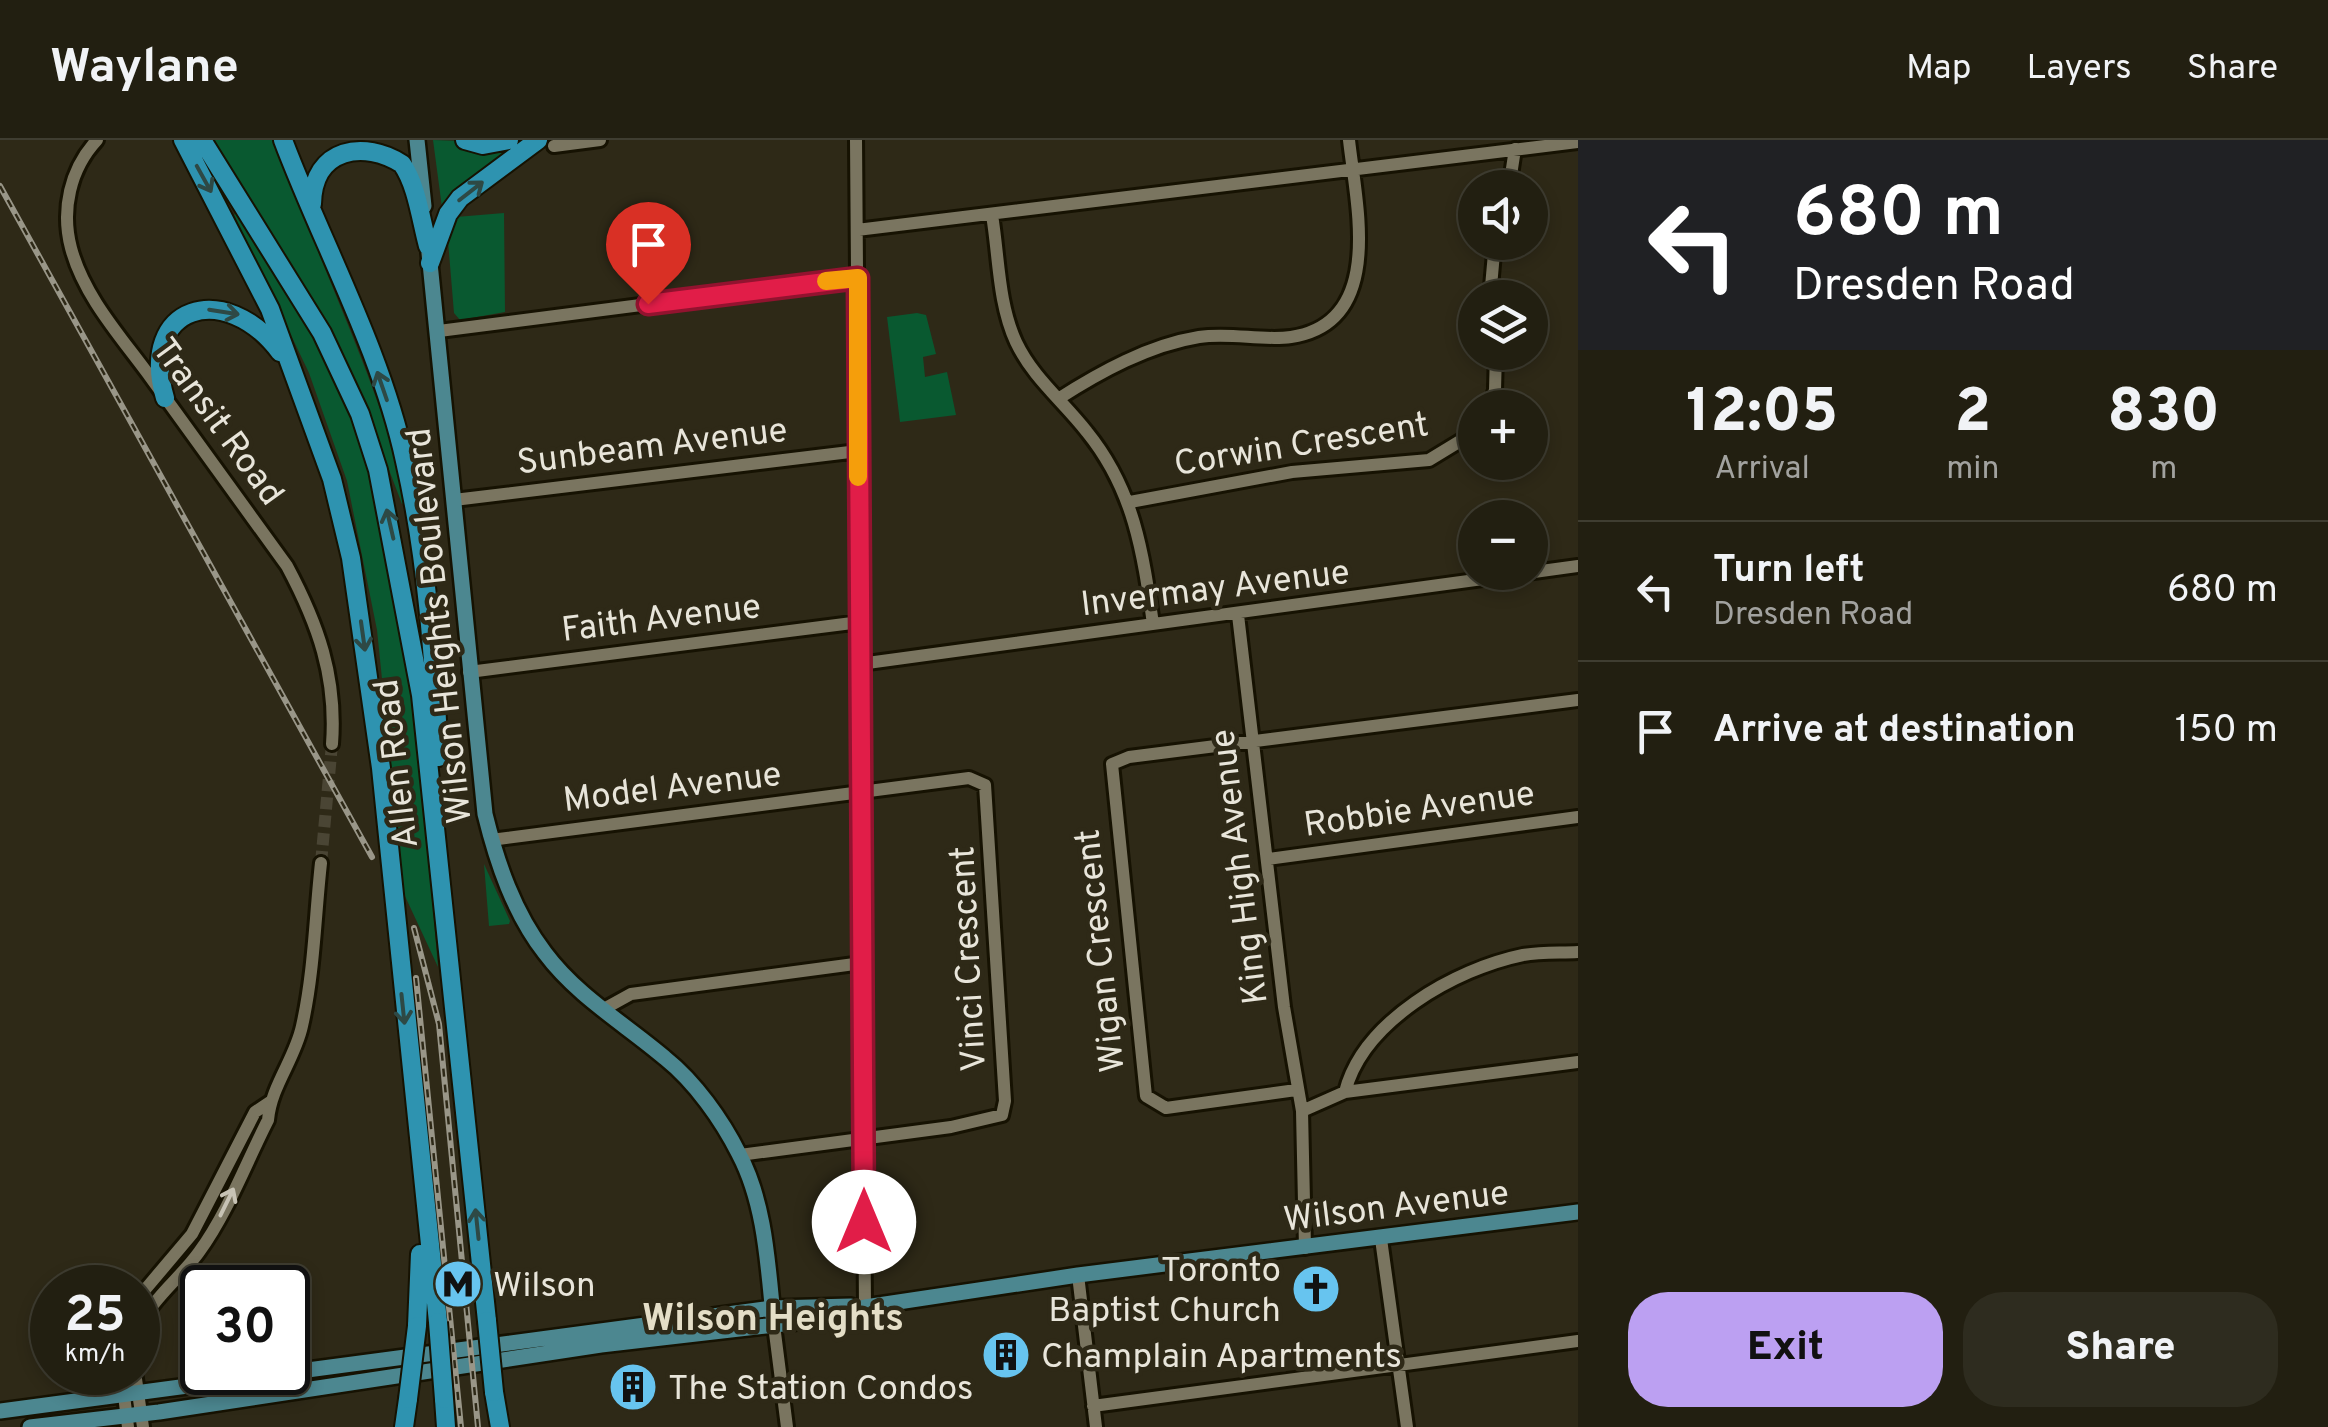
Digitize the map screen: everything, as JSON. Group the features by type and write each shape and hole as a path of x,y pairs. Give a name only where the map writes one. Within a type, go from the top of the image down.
{"highway":[{"name":"Allen Road","path":"183,140 270,308 332,478 363,632 381,768 446,1427"},
{"name":"Allen Road","path":"202,140 322,333 360,414 378,470 421,695 497,1427"},
{"path":"283,140 352,304 405,460 425,587 438,730 443,898"},
{"path":"311,214 312,178 318,164 345,142 364,140 389,150 405,168 429,255"},
{"path":"465,140 483,145 509,140"},
{"path":"429,255 460,198 546,143"},
{"path":"165,398 158,365 166,336 181,320 210,308 233,311 253,321 295,372"},
{"path":"404,1427 417,1326 418,1168"}],"main road":[{"name":"Wilson Heights Boulevard","path":"417,140 439,331 469,672 491,840 516,906 544,953 602,1010 668,1060 705,1101 740,1154 755,1194 773,1317"},
{"name":"Wilson Avenue","path":"160,1391 865,1306 1578,1212"},
{"name":"Wilson Avenue","path":"30,1427 134,1421 488,1360 773,1317"},
{"name":"Wilson Avenue","path":"0,1411 131,1395"}],"street":[{"name":"Transit Road","path":"97,140 70,188 66,220 83,280 287,566 310,608 328,662 334,715 332,744"},
{"path":"546,143 596,140"},
{"path":"856,140 865,1306"},
{"path":"1058,399 1173,342 1212,336 1287,337 1316,330 1331,318 1349,294 1360,266 1361,230 1350,140"},
{"path":"857,230 1578,142"},
{"path":"1512,170 1516,150"},
{"path":"992,214 1010,328 1031,368 1098,446 1130,502 1142,544 1153,624"},
{"path":"439,331 858,278"},
{"name":"Corwin Crescent","path":"1130,502 1292,472 1430,460 1458,443"},
{"name":"Sunbeam Avenue","path":"454,500 858,451"},
{"name":"Invermay Avenue","path":"860,664 1578,566"},
{"name":"King High Avenue","path":"1238,615 1296,1090 1302,1111 1306,1248"},
{"name":"Faith Avenue","path":"469,672 860,622"},
{"path":"1254,740 1578,700"},
{"name":"Wigan Crescent","path":"1254,740 1129,757 1112,764 1146,1096 1166,1108 1296,1090"},
{"name":"Vinci Crescent","path":"860,792 968,778 985,786 1006,1102 1002,1115 992,1120 863,1138"},
{"name":"Model Avenue","path":"491,840 860,792"},
{"name":"Robbie Avenue","path":"1268,858 1578,817"},
{"path":"160,1295 208,1238 268,1120 270,1102 303,1024 321,863"},
{"path":"1345,1092 1350,1072 1371,1040 1429,994 1474,970 1524,955 1578,952"},
{"path":"602,1010 631,994 862,963"},
{"path":"1302,1111 1345,1092 1578,1062"},
{"path":"160,1273 184,1246 255,1112 270,1102"},
{"path":"740,1154 863,1138"},
{"path":"1381,1240 1407,1427"},
{"path":"1078,1275 1096,1427"},
{"path":"773,1317 787,1427"},
{"path":"1093,1406 1578,1342"},
{"path":"131,1395 134,1421"}],"green space":[{"path":"209,140 277,140 380,409 407,501 402,504 354,378"},
{"path":"433,140 516,143 522,146 443,215"},
{"path":"237,212 288,292 333,375 358,433 377,496 393,561 414,697 438,967 404,894 377,630 347,481 309,373 234,215"},
{"path":"504,213 505,312 460,320 454,313 448,241 456,217"},
{"path":"926,315 936,354 923,357 925,377 947,372 956,415 900,422 887,317"},
{"path":"484,864 510,921 509,924 489,926"}],"tunnel":[{"path":"321,863 332,744"}],"railway":[{"path":"0,186 372,857"},
{"path":"414,928 439,1024 478,1427"},
{"path":"416,978 461,1427"}],"slow traffic":[{"path":"826,281 858,278 858,477"}],"place":[{"name":"Wilson","path":"458,1284"},
{"name":"Toronto Baptist Church","path":"1316,1289"},
{"name":"Champlain Apartments","path":"1006,1355"},
{"name":"The Station Condos","path":"633,1387"}],"district":[{"name":"Wilson Heights","path":"773,1317"}],"route":[{"path":"648,304 858,278 864,1222"}]}
